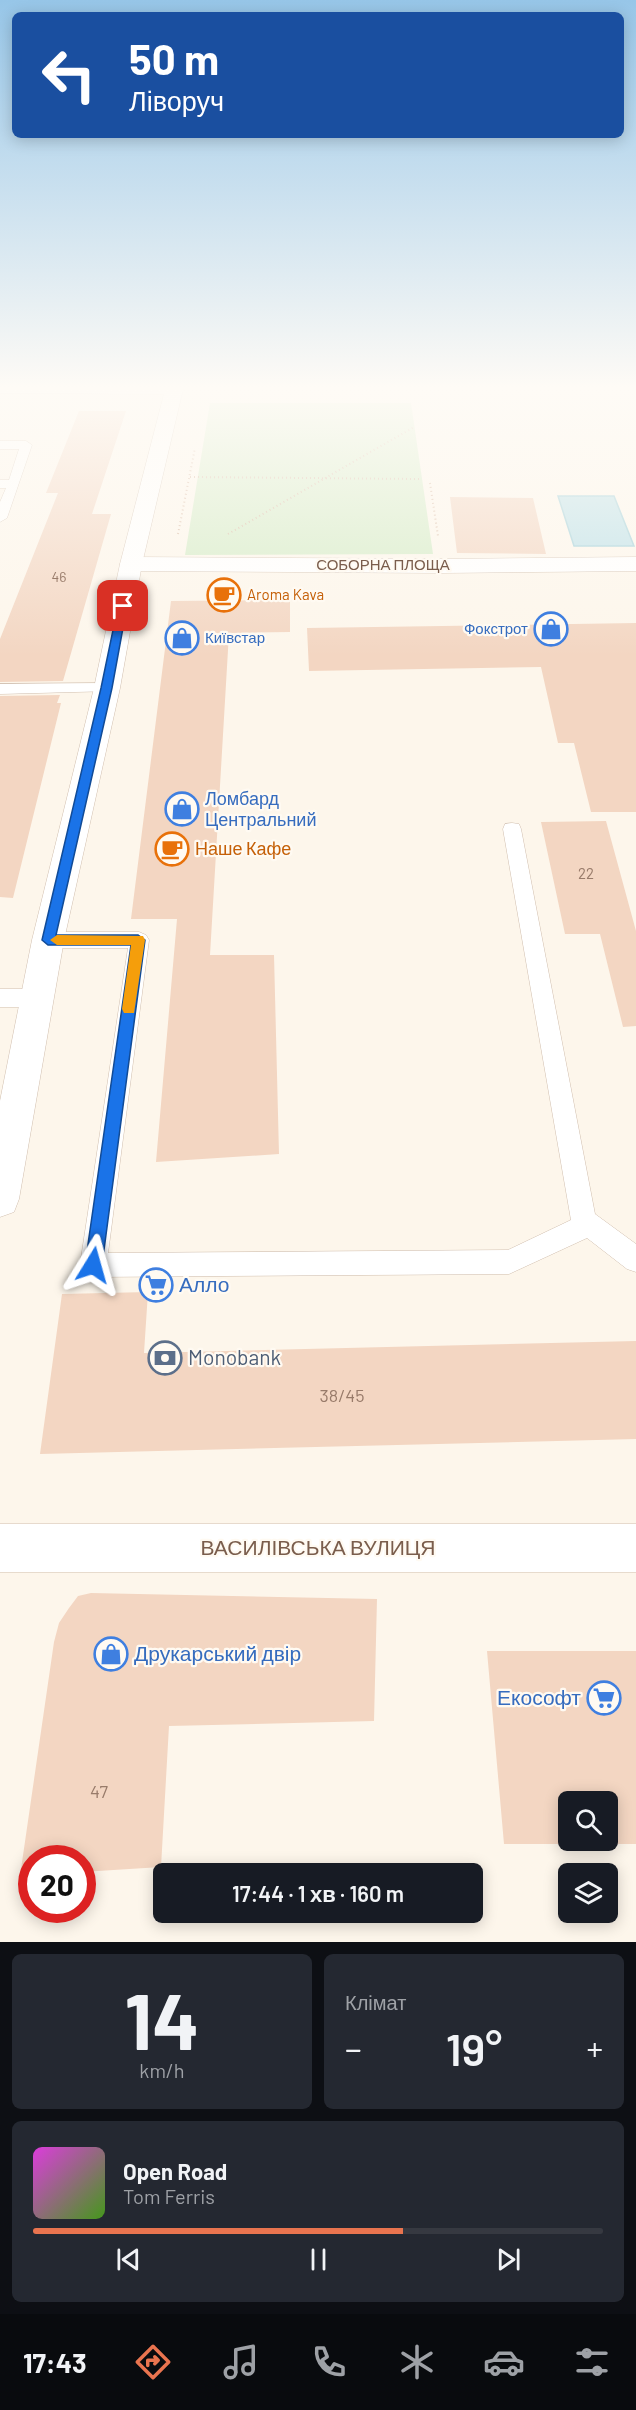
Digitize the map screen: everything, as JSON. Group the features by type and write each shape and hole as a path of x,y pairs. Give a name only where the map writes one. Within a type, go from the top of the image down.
{"street":[{"path":"0,1199 48,940 106,688 130,564 152,476"},
{"name":"СОБОРНА ПЛОЩА","path":"130,564 442,566 636,564"},
{"name":"ВАСИЛІВСЬКА ВУЛИЦЯ","path":"0,1548 636,1548"}],"lane":[{"path":"0,518 7,484"},
{"path":"0,689 106,688"},
{"path":"512,829 584,1220 636,1260"},
{"path":"48,940 138,940 93,1265 509,1262 589,1224"},
{"path":"0,998 37,998"}],"path":[{"path":"173,564 333,476"},
{"path":"173,564 190,477 421,479"},
{"path":"430,483 442,566"}],"green space":[{"path":"198,476 422,476 433,554 185,555"}],"water":[{"path":"558,496 614,496 634,546 574,546"}],"building":[{"path":"53,476 105,476 92,514 111,514 63,681 0,682 0,639 58,493 46,493"},
{"path":"450,497 533,498 546,554 457,553"},
{"path":"290,600 290,632 229,633 210,955 274,955 279,1154 156,1162 177,919 131,919 171,601"},
{"path":"636,623 636,812 591,812 574,743 558,743 541,667 309,671 307,628"},
{"path":"60,695 57,703 61,703 13,898 0,897 0,696"},
{"path":"606,821 636,931 636,1026 623,1027 600,934 565,934 541,822"},
{"path":"148,1292 144,1353 636,1341 636,1439 40,1454 62,1294"},
{"path":"91,1593 377,1599 374,1721 169,1726 161,1863 153,1863 153,1868 96,1871 96,1845 25,1845 54,1642 59,1623 78,1596"},
{"path":"487,1651 636,1651 636,1844 618,1844 618,1791 558,1791 558,1844 504,1844"}],"slow traffic":[{"path":"57,940 138,940 129,1009"}],"place":[{"name":"Aroma Kava","path":"224,595"},
{"name":"Фокстрот","path":"551,629"},
{"name":"Київстар","path":"182,638"},
{"name":"Ломбард Центральний","path":"182,809"},
{"name":"Наше Кафе","path":"172,849"},
{"name":"Алло","path":"156,1285"},
{"name":"Monobank","path":"165,1358"},
{"name":"Друкарський двір","path":"111,1654"},
{"name":"Екософт","path":"604,1698"}],"route":[{"path":"93,1265 138,940 48,940 123,606"}]}
